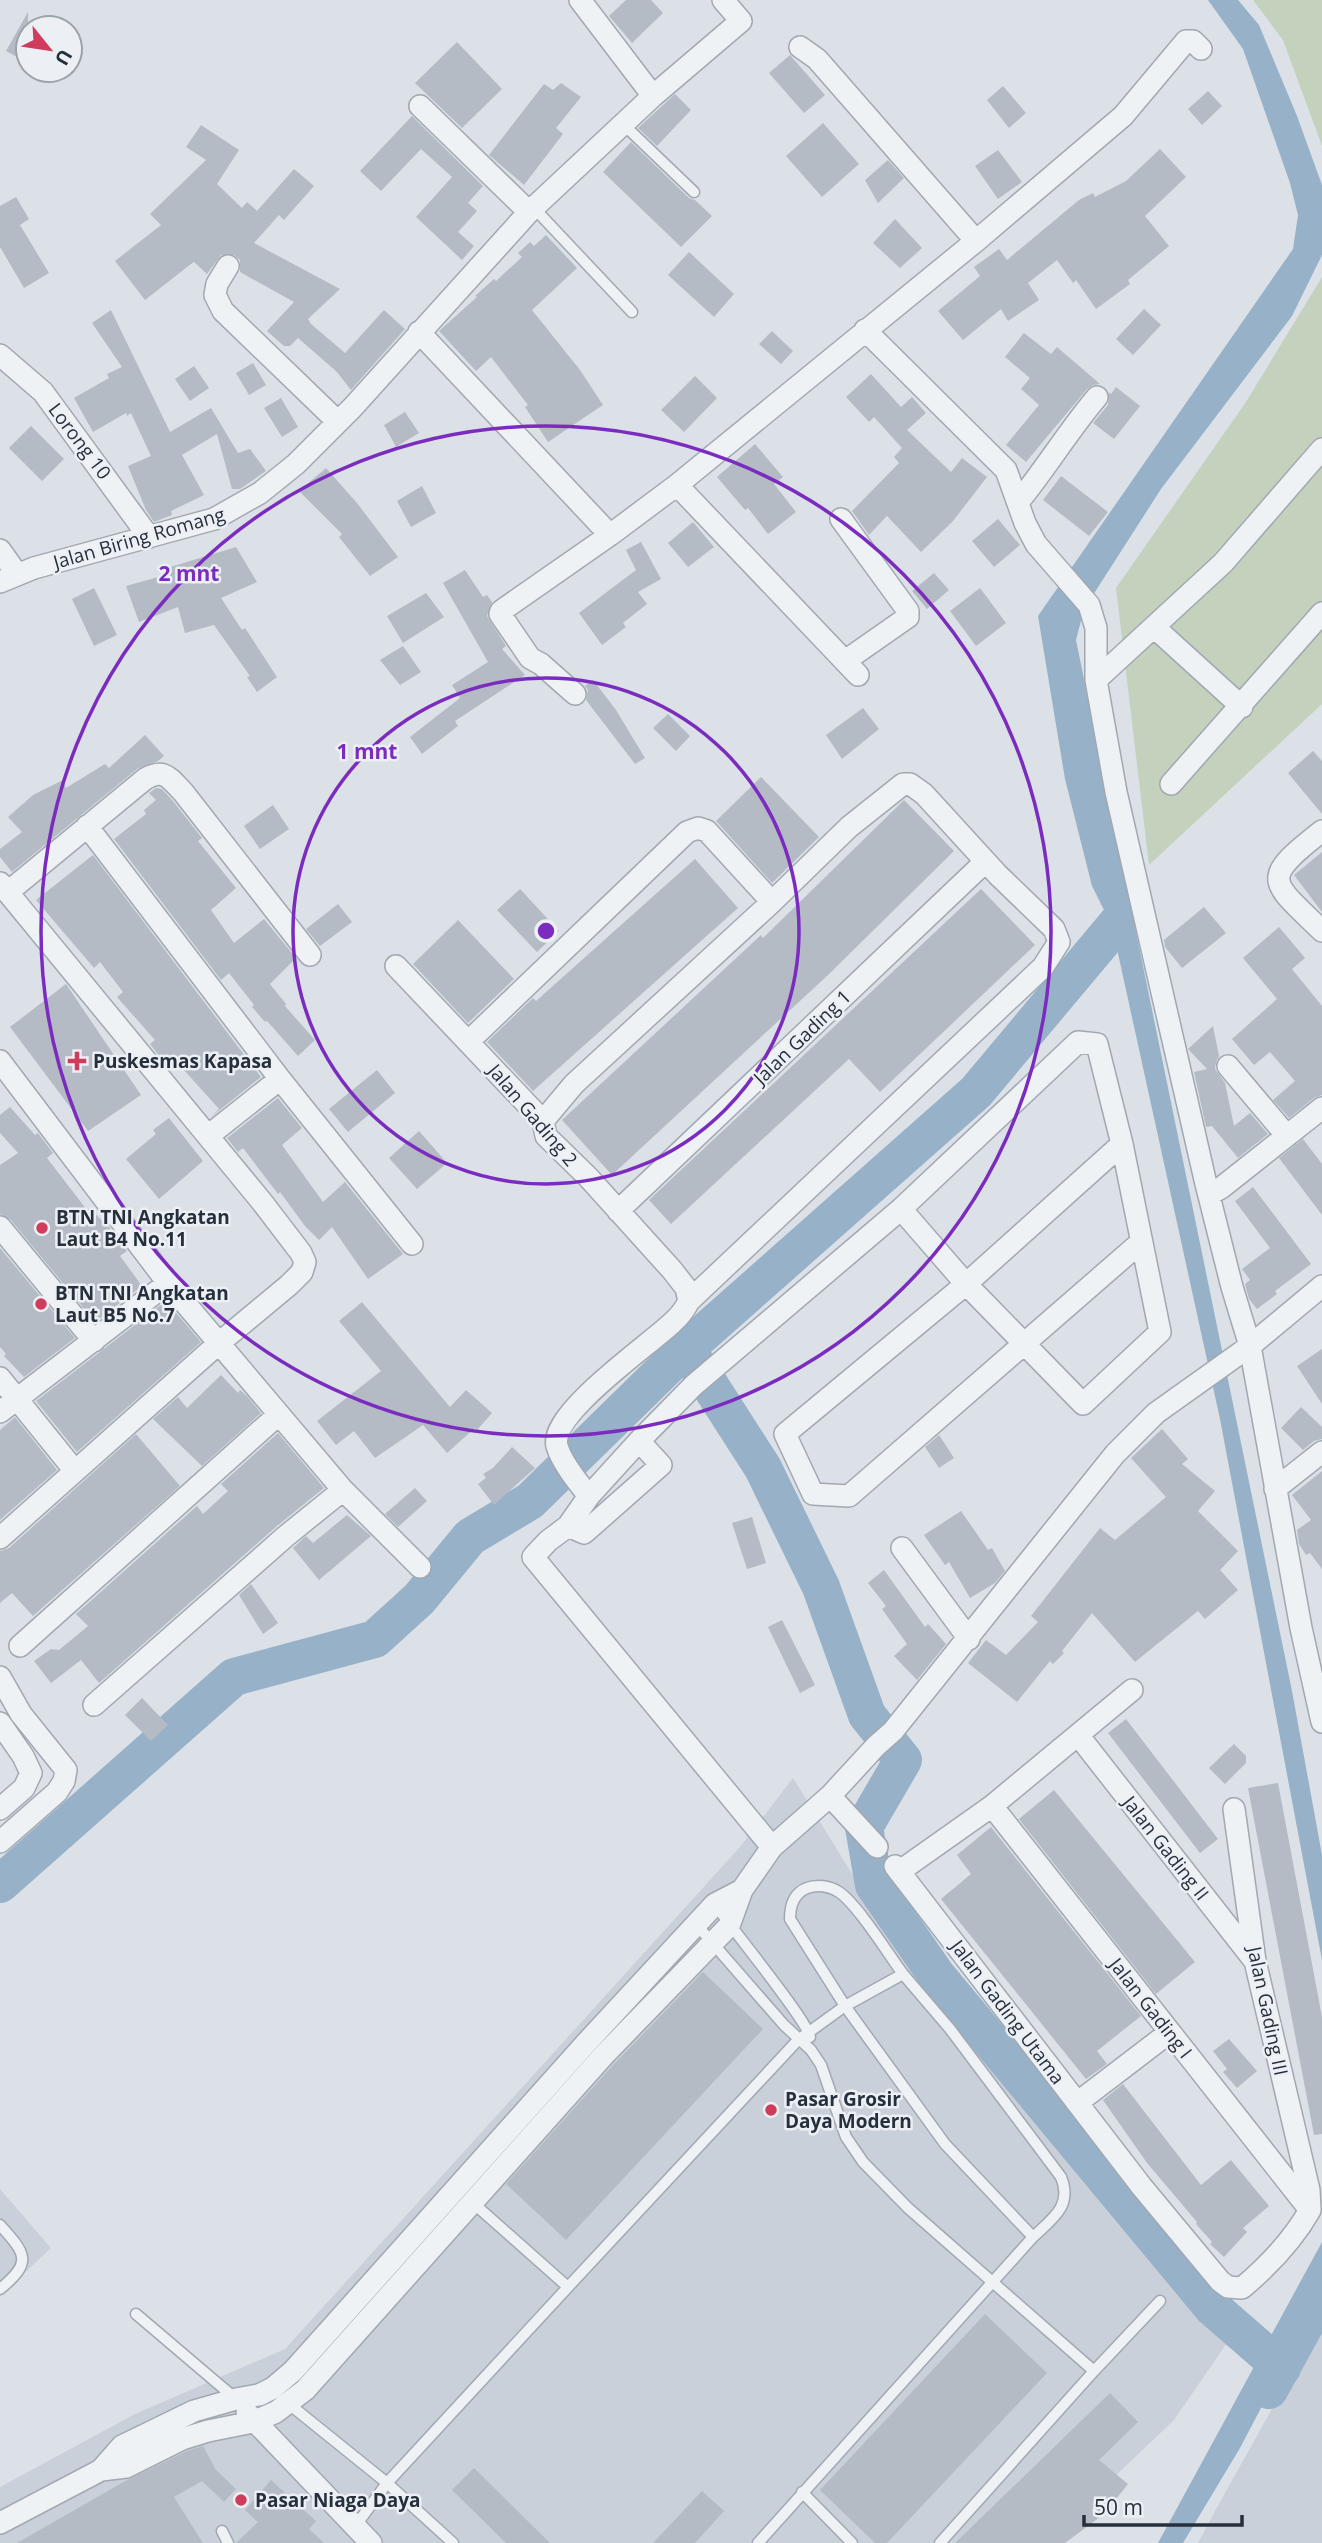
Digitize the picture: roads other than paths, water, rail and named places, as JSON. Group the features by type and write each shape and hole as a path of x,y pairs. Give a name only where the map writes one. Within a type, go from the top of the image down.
{"street":[{"path":"580,0 653,96"},
{"name":"Jalan Biring Romang","path":"9,578 214,519 230,512 279,479 338,422 532,210 653,96 741,21 723,0"},
{"path":"575,694 541,664 530,658 500,614 501,611 610,536 677,485 976,241 1123,116 1186,41 1193,41 1201,49"},
{"path":"800,47 817,59 976,241"},
{"path":"420,106 532,210"},
{"path":"228,266 217,284 215,295 223,311 338,422"},
{"path":"865,330 1006,470 1025,523 1036,544 1089,605 1096,628 1096,680 1116,792 1232,1287 1250,1346 1301,1628 1322,1722"},
{"path":"419,332 610,536"},
{"name":"Lorong 10","path":"0,355 43,392 149,537"},
{"path":"1019,502 1097,397"},
{"path":"1096,680 1223,563 1322,449"},
{"path":"677,485 851,668 908,617 908,611 841,519"},
{"path":"0,550 9,578"},
{"path":"1171,784 1322,613"},
{"path":"1154,627 1242,706"},
{"path":"0,1538 295,1279 302,1272 305,1262 262,1202 4,887 145,779 156,774 167,776 183,792 310,955"},
{"path":"543,1121 574,1084 772,902 849,827 903,784 910,784 924,794 985,862 1054,929 1059,942 1043,967 689,1301 671,1325 628,1358 569,1416 559,1430 556,1445 583,1489"},
{"path":"87,826 280,1079 412,1244"},
{"path":"468,1042 687,832 698,828 707,831 772,902"},
{"path":"1322,831 1286,862 1279,870 1277,880 1282,892 1322,931"},
{"name":"Jalan Gading 1","path":"618,1211 985,862"},
{"name":"Jalan Gading 2","path":"396,966 543,1121 546,1136 672,1270 686,1288 689,1301"},
{"path":"772,1847 533,1557 568,1526 583,1489 639,1441 720,1362 901,1209 1078,1042 1097,1044 1122,1144 1160,1332 1083,1404 966,1284 901,1209"},
{"path":"1228,1066 1287,1136"},
{"path":"4,1076 167,1283 278,1415 343,1490 420,1567"},
{"path":"208,1136 280,1079"},
{"path":"1210,1194 1322,1108"},
{"path":"1122,1144 966,1284 785,1434 813,1494 849,1496 1141,1242"},
{"path":"0,1227 94,1341"},
{"path":"0,1412 167,1283"},
{"path":"0,2523 101,2470 126,2467 195,2435 253,2422 276,2413 305,2390 604,2054 729,1926 742,1890 772,1847 830,1796 893,1731 1115,1454 1156,1413 1250,1346 1322,1286"},
{"path":"0,1378 75,1471"},
{"path":"20,1646 278,1415"},
{"path":"568,1526 584,1533 661,1465 639,1441"},
{"path":"1275,1489 1322,1452"},
{"path":"94,1705 286,1536 343,1490"},
{"path":"902,1548 969,1639"},
{"path":"0,1677 21,1714 66,1770 64,1781 57,1792 0,1842"},
{"name":"Jalan Gading Utama","path":"1132,1690 992,1806 897,1869 1212,2274 1228,2287 1242,2288 1299,2230 1310,2210"},
{"path":"0,1723 23,1756 31,1773 24,1788 0,1809"},
{"name":"Jalan Gading II","path":"1078,1735 1255,1961"},
{"path":"830,1796 877,1847"},
{"name":"Jalan Gading I","path":"992,1806 1310,2210"},
{"name":"Jalan Gading III","path":"1234,1810 1255,1961 1309,2190 1310,2210"},
{"path":"101,2470 122,2446 194,2411 266,2392 292,2371 696,1924 715,1904 742,1890"},
{"path":"1077,2103 1170,2032"},
{"path":"236,2399 253,2422 371,2543"}],"lane":[{"path":"623,124 694,192"},
{"path":"532,210 632,312"},
{"path":"758,2543 994,2283 1032,2237 1057,2215 1065,2201 1066,2188 1061,2177 950,2029 902,1974 850,1904 838,1891 822,1886 809,1887 799,1892 790,1907 790,1919 845,2006 945,2144 1032,2237"},
{"path":"715,1904 809,2031 811,2050"},
{"path":"696,1924 798,2040 811,2050 821,2065 846,2137 863,2162 908,2208 1094,2371"},
{"path":"354,2528 387,2483 798,2040 845,2006 902,1974"},
{"path":"471,2202 568,2287"},
{"path":"0,2225 19,2246 24,2258 21,2268 0,2289"},
{"path":"940,2543 1160,2301"},
{"path":"136,2314 236,2399"},
{"path":"289,2404 387,2483 453,2543"},
{"path":"802,2492 852,2543"},
{"path":"222,2531 228,2543"}],"water":[{"path":"1208,0 1238,0 1259,25 1322,185 1322,255 1292,316 1161,489 1084,609 1076,640 1292,1691 1322,1855 1322,1960 1220,1419 1112,926 1092,886 1065,779 1038,616 1293,249 1298,215 1290,183 1243,49"},
{"path":"1322,2242 1322,2292 1240,2448 1183,2543 1158,2543"}],"waterway":[{"path":"0,1884 234,1677 375,1639 419,1599 470,1537 530,1501 680,1354 976,1092 1120,920"},
{"path":"686,1348 763,1468 821,1587 867,1715 903,1760 864,1827 874,1885 937,1976 1213,2308 1282,2368"},
{"path":"1269,2390 1322,2294"}],"place":[{"name":"Puskesmas Kapasa","path":"77,1061"},
{"name":"BTN TNI Angkatan Laut B4 No.11","path":"42,1228"},
{"name":"BTN TNI Angkatan Laut B5 No.7","path":"41,1304"},
{"name":"Pasar Grosir Daya Modern","path":"771,2110"},
{"name":"Pasar Niaga Daya","path":"241,2500"}]}
